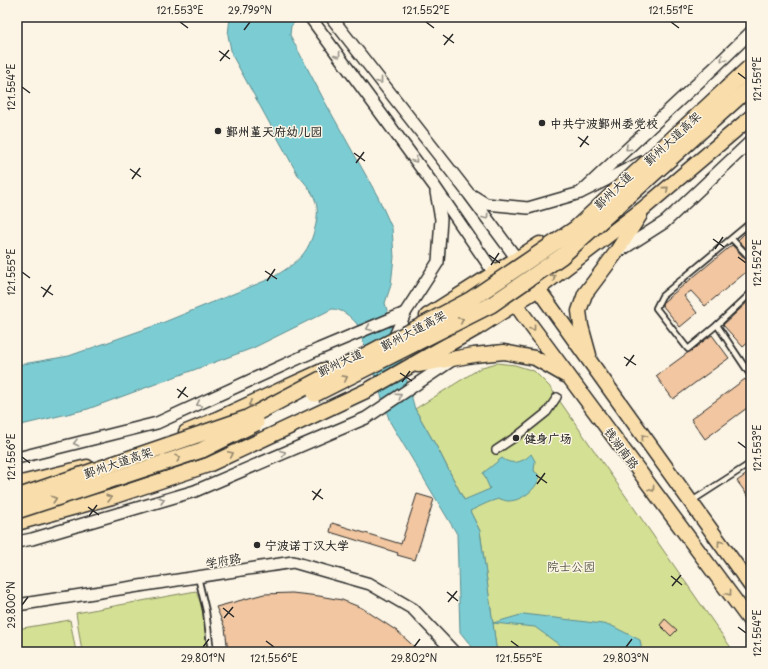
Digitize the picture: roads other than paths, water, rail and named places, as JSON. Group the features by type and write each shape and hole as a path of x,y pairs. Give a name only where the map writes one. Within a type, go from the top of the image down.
{"highway":[{"name":"鄞州大道高架","path":"17,497 247,418 470,300 575,229 751,66"},
{"name":"鄞州大道高架","path":"17,511 202,450 491,305 562,256 751,86"}],"main road":[{"name":"鄞州大道","path":"17,484 95,465 208,423 395,336 590,211 751,58"},
{"path":"17,523 112,497 208,465 368,390 477,328 515,302 538,289 644,208 751,117"},
{"path":"592,365 581,326 579,311 585,294 615,254 644,208"},
{"name":"钱湖南路","path":"517,259 751,586"},
{"name":"钱湖南路","path":"494,273 524,316 750,621"},
{"path":"408,367 504,352 535,358 569,377"}],"street":[{"path":"331,17 469,194 517,259"},
{"path":"313,20 435,187 494,273"},
{"name":"鄞州大道","path":"580,193 751,32"},
{"path":"615,254 665,222 751,141"},
{"path":"469,194 486,204 528,208 580,193 643,161"},
{"path":"395,336 405,313 438,262 441,219 435,187"},
{"name":"鄞州大道","path":"17,458 157,423 320,349 405,313"},
{"path":"17,542 32,539 195,490 366,418 453,359"},
{"path":"496,450 517,436 547,412 557,397"},
{"name":"学府路","path":"17,605 293,562 370,584 413,609 454,652"}],"lane":[{"path":"751,222 662,296 656,308 688,349 717,325 751,293"},
{"path":"732,239 751,259"},
{"path":"717,325 749,368 751,376"},
{"path":"691,502 751,463"},
{"path":"198,577 206,611 211,652"}],"water":[{"path":"230,17 300,17 291,26 290,35 325,102 378,197 392,228 394,257 391,285 385,303 415,409 439,451 464,500 490,489 483,473 502,458 509,462 517,462 525,459 531,454 535,461 534,471 540,476 532,490 523,497 507,501 499,499 495,500 470,511 480,531 496,647 499,652 476,652 460,632 457,534 390,422 357,324 349,316 336,309 332,309 253,348 88,409 17,426 17,365 69,356 162,323 272,278 293,264 307,249 316,224 316,202 310,190 298,175 232,55 228,35"},
{"path":"524,614 610,625 640,640 642,652 569,652 535,627 493,623"}],"place":[{"name":"中共宁波鄞州委党校","path":"542,123"},
{"name":"鄞州堇天府幼儿园","path":"218,131"},
{"name":"健身广场","path":"516,438"},
{"name":"宁波诺丁汉大学","path":"257,545"}],"park label":[{"name":"院士公园","path":"571,566"}]}
